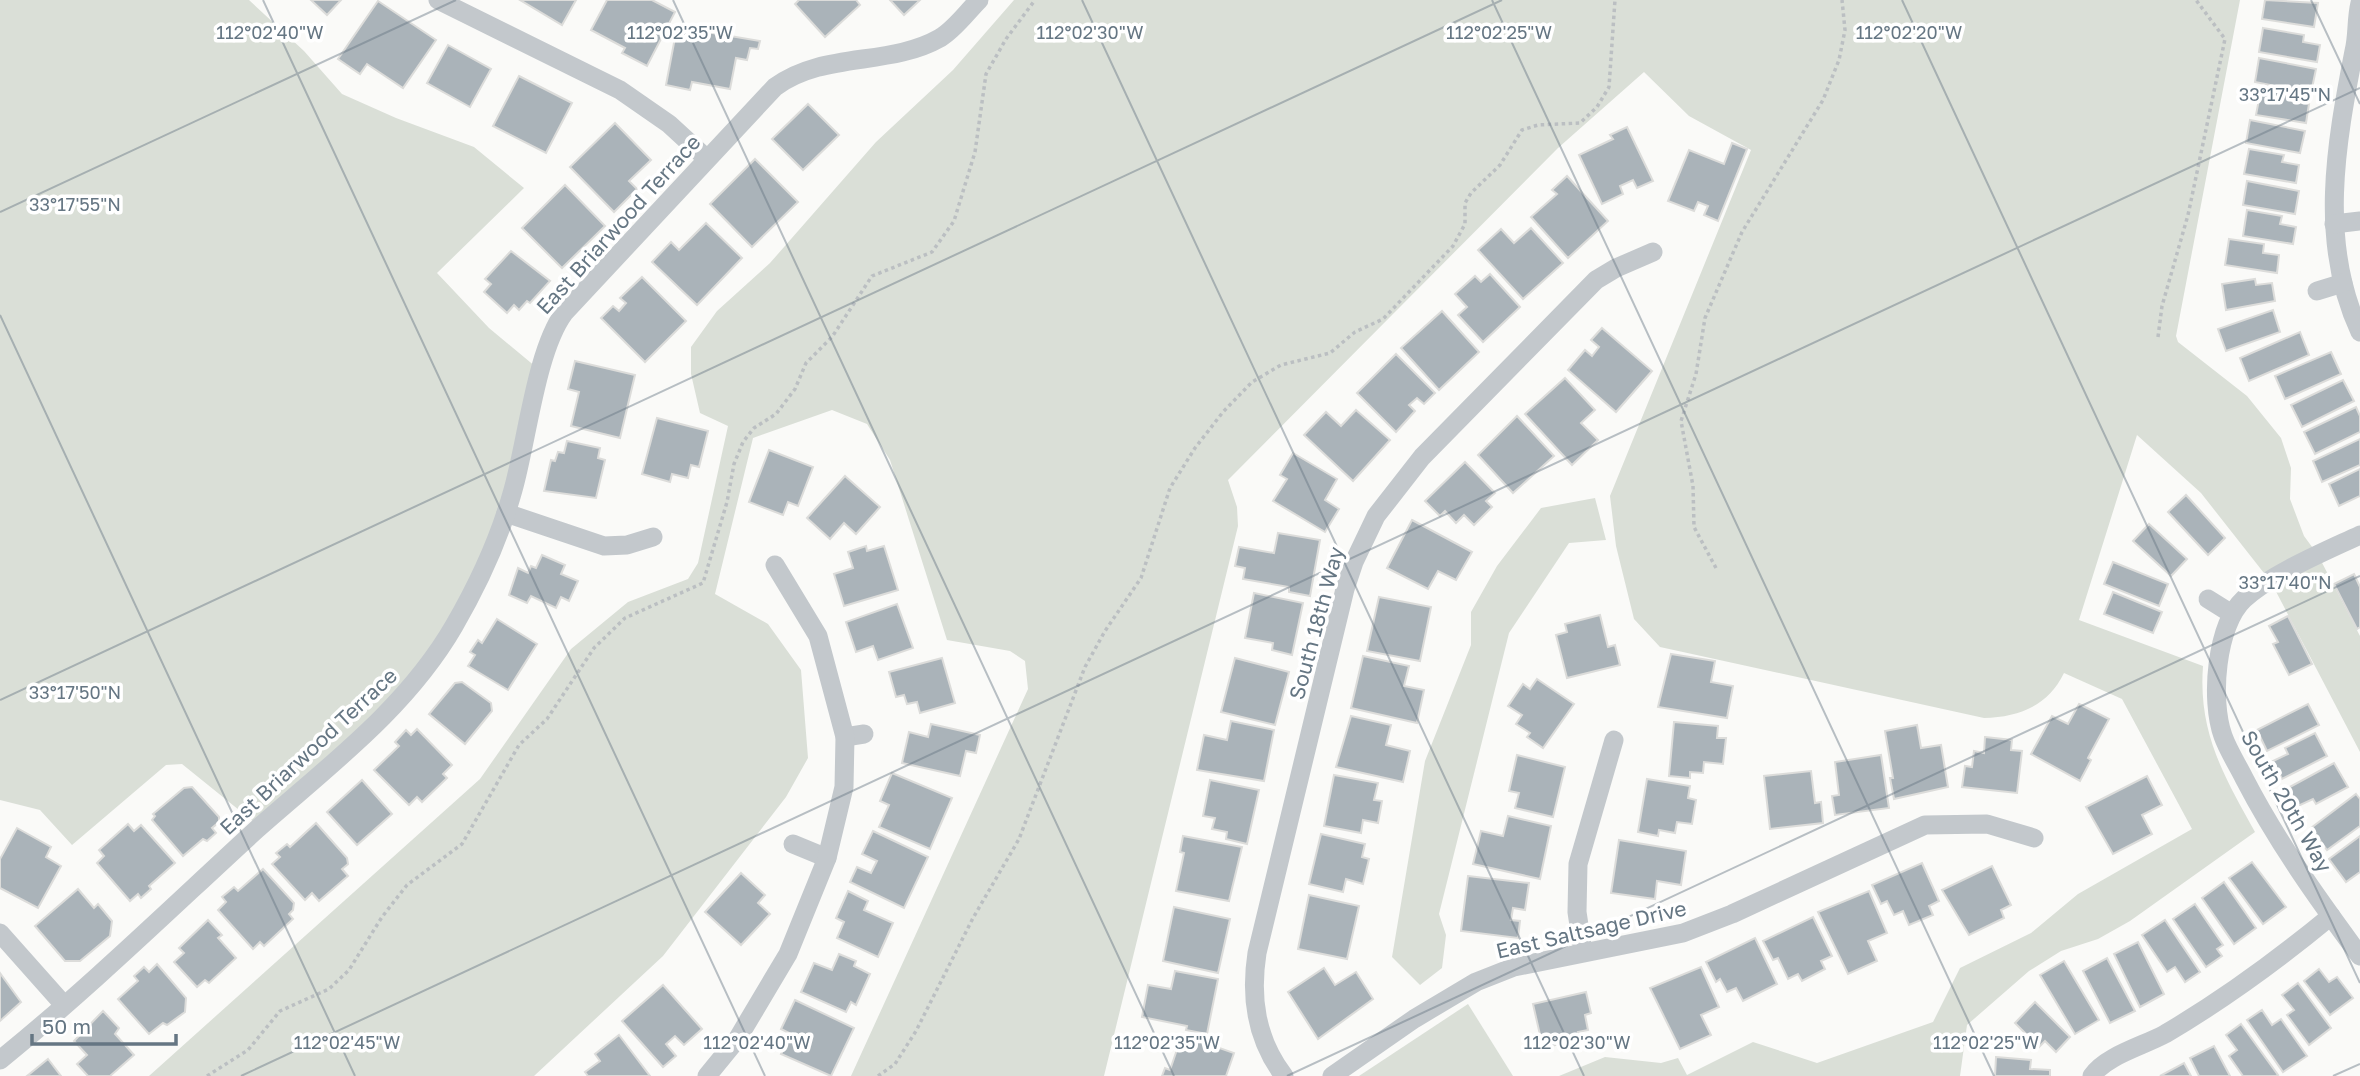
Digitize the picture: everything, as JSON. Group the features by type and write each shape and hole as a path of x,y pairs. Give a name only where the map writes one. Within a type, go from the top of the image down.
{"street":[{"path":"438,0 620,90 669,124 706,158"},
{"name":"East Briarwood Terrace","path":"0,1060 350,748 411,688 454,626 484,570 506,513 554,326 706,158 775,87 793,74 811,67 925,45 943,36 979,0"},
{"path":"2360,3 2333,184 2334,225 2343,284 2360,332"},
{"path":"2334,225 2360,221"},
{"name":"South 18th Way","path":"1284,1076 1268,1050 1255,1013 1254,975 1257,953 1345,589 1363,540 1402,478 1573,301 1616,268 1653,252"},
{"path":"2317,291 2343,284"},
{"path":"506,513 604,547 627,545 653,537"},
{"path":"2208,599 2232,614 2245,598 2275,579 2303,562 2360,535"},
{"path":"707,1076 738,1038 788,954 827,858 855,736 818,636 775,565"},
{"name":"South 20th Way","path":"2232,614 2222,640 2219,662 2222,734 2262,813 2360,956"},
{"path":"1583,952 1577,912 1578,864 1614,740"},
{"name":"East Saltsage Drive","path":"1332,1076 1414,1019 1476,982 1514,967 1683,933 1732,914 1924,825 1987,824 2034,838"},
{"path":"793,844 827,858"},
{"path":"2092,1076 2100,1064 2165,1033 2230,992 2331,916"},
{"path":"0,933 64,1005"}],"path":[{"path":"208,1076 248,1050 280,1010 329,989 349,970 382,917 407,885 462,844 519,745 547,719 594,648 625,618 703,583 727,502 734,464 743,442 754,428 776,414 796,389 806,363 832,337 872,276 932,251 954,221 975,152 986,74 1006,39 1035,0"},
{"path":"878,1076 895,1064 916,1031 973,918 1019,839 1084,667 1141,578 1170,488 1195,448 1223,412 1252,382 1280,365 1330,353 1354,332 1383,319 1453,246 1465,224 1465,203 1471,192 1500,165 1522,130 1538,125 1580,123 1597,107 1609,87 1615,0"},
{"path":"1716,568 1694,527 1693,486 1681,421 1696,374 1705,318 1742,233 1823,100 1839,60 1845,30 1842,0"},
{"path":"2158,337 2162,306 2188,215 2225,39 2196,0"}],"shaded area":[{"path":"0,0 249,0 304,51 342,94 396,118 474,147 524,188 437,273 489,328 542,372 513,491 432,661 260,827 182,764 166,765 72,845 40,810 0,800"},
{"path":"1014,0 2240,0 2176,336 2178,342 2247,396 2281,438 2291,468 2290,499 2304,536 2318,555 2360,636 2360,752 2271,582 2201,493 2137,435 2079,620 2203,666 2203,690 2209,733 2224,773 2255,832 2130,921 2098,939 2061,951 2029,971 1967,1025 1960,1076 1559,1076 1605,1057 1661,1063 1678,1058 1687,1075 1753,1042 1817,1063 1933,1022 1960,968 2031,933 2078,894 2192,829 2122,699 2064,673 2050,694 2031,708 2009,715 1984,718 1660,647 1634,619 1616,546 1610,496 1751,150 1689,116 1644,72 1558,148 1228,480 1237,507 1238,526 1104,1076 851,1076 1028,689 1025,661 1010,651 947,640 890,460 867,424 832,410 753,438 715,594 768,624 801,670 808,758 786,797 663,956 534,1076 149,1076 480,779 571,649 628,602 688,579 698,563 728,426 700,413 691,374 691,347 717,311 770,263 876,142 953,70"},
{"path":"1595,498 1606,540 1569,543 1509,633 1439,914 1446,935 1442,968 1420,985 1392,957 1425,761 1471,645 1471,612 1497,566 1541,508"},
{"path":"1468,1004 1513,1076 1359,1076"}],"building":[{"path":"311,0 341,0 327,15"},
{"path":"520,0 576,0 562,25"},
{"path":"607,0 652,0 675,12 647,66 622,53 625,48 591,30"},
{"path":"799,0 856,0 860,5 825,37 795,4"},
{"path":"890,0 920,0 904,15"},
{"path":"2265,0 2318,3 2314,27 2262,19"},
{"path":"378,1 436,40 403,88 367,64 360,74 338,59"},
{"path":"677,27 760,41 758,49 750,48 747,60 736,58 730,89 692,82 690,90 666,85"},
{"path":"2263,28 2304,35 2303,42 2320,45 2317,62 2259,52"},
{"path":"448,45 491,69 470,107 427,83"},
{"path":"2259,58 2316,69 2311,93 2255,82"},
{"path":"519,76 572,103 546,153 493,126"},
{"path":"2261,89 2293,94 2292,101 2309,104 2306,123 2256,115"},
{"path":"808,104 839,135 803,170 772,139"},
{"path":"2250,120 2305,131 2300,153 2246,143"},
{"path":"615,123 651,160 629,181 637,189 614,212 570,167"},
{"path":"1627,127 1653,181 1637,188 1633,180 1620,186 1623,194 1602,204 1579,155 1613,139 1610,135"},
{"path":"1732,143 1747,149 1718,221 1704,215 1708,206 1698,202 1694,211 1668,201 1689,150 1724,164"},
{"path":"2249,149 2284,155 2282,162 2299,165 2296,183 2244,174"},
{"path":"755,159 798,202 752,247 710,204"},
{"path":"1567,176 1608,221 1568,258 1531,217 1557,194 1552,190"},
{"path":"2247,181 2299,191 2295,214 2243,205"},
{"path":"565,185 605,226 562,268 522,228"},
{"path":"2247,210 2282,216 2280,224 2296,227 2293,244 2243,236"},
{"path":"706,223 742,258 697,305 652,262 671,242 679,250"},
{"path":"1531,228 1563,263 1523,299 1478,250 1501,229 1514,243"},
{"path":"2229,239 2264,244 2263,253 2279,255 2277,273 2225,265"},
{"path":"511,251 550,281 530,303 527,301 519,310 514,305 507,313 484,292 491,284 485,279"},
{"path":"1490,274 1520,307 1483,342 1458,315 1467,307 1455,294 1475,276 1481,282"},
{"path":"642,277 686,321 645,362 601,318 613,306 619,311 626,303 620,298"},
{"path":"2255,279 2256,285 2272,283 2275,301 2226,310 2222,284"},
{"path":"2273,310 2280,332 2226,351 2218,329"},
{"path":"1442,311 1479,352 1439,390 1401,348"},
{"path":"1602,328 1652,371 1616,412 1568,370 1585,350 1592,356 1599,347 1591,340"},
{"path":"2300,332 2309,355 2249,381 2240,358"},
{"path":"2331,352 2341,374 2285,399 2275,376"},
{"path":"1396,354 1435,393 1424,404 1417,398 1409,405 1415,411 1396,432 1357,393"},
{"path":"575,361 635,375 620,438 571,426 579,392 568,389"},
{"path":"1565,378 1595,410 1581,423 1598,440 1572,465 1525,414"},
{"path":"2343,380 2354,401 2302,427 2291,405"},
{"path":"2356,407 2360,416 2360,432 2315,454 2304,432"},
{"path":"1356,410 1390,440 1353,481 1304,435 1326,412 1341,426"},
{"path":"1517,416 1554,456 1513,493 1478,455"},
{"path":"657,418 708,431 699,467 691,465 688,478 672,474 670,482 642,474"},
{"path":"2360,439 2360,465 2322,482 2313,461"},
{"path":"567,441 600,448 598,458 605,460 596,498 544,491 551,460 555,461 558,452 564,453"},
{"path":"769,450 813,467 798,506 788,502 783,515 749,502"},
{"path":"1293,453 1337,479 1325,500 1339,509 1325,532 1273,501 1287,479 1280,475"},
{"path":"1465,462 1495,493 1486,501 1492,507 1474,525 1464,515 1456,523 1445,511 1440,516 1425,501"},
{"path":"2360,469 2360,496 2339,506 2329,484"},
{"path":"845,476 880,507 856,534 844,523 830,539 807,518"},
{"path":"2186,495 2225,538 2208,555 2168,512"},
{"path":"1412,520 1472,552 1456,580 1438,571 1428,589 1387,568"},
{"path":"2149,524 2187,559 2171,576 2133,541"},
{"path":"1278,533 1320,540 1310,596 1289,592 1289,587 1243,579 1245,568 1235,566 1239,547 1274,553"},
{"path":"866,546 867,551 884,546 898,590 844,606 834,574 853,568 848,552"},
{"path":"542,555 565,565 561,574 578,581 569,601 561,597 556,608 531,596 527,603 509,595 518,568 528,573 531,566 536,568"},
{"path":"2113,562 2168,584 2159,606 2104,584"},
{"path":"2354,574 2360,587 2360,627 2357,629 2334,584"},
{"path":"2113,592 2162,612 2153,633 2104,614"},
{"path":"1254,593 1303,603 1292,655 1272,650 1273,643 1245,638"},
{"path":"1379,597 1431,607 1420,661 1367,651"},
{"path":"897,604 913,648 878,660 873,646 856,652 846,622"},
{"path":"1600,615 1608,647 1615,645 1620,665 1567,678 1556,635 1567,632 1565,624"},
{"path":"2288,616 2312,664 2289,675 2273,644 2278,642 2269,626"},
{"path":"497,619 537,644 508,690 468,666 475,655 470,652 478,640 482,643"},
{"path":"1671,654 1715,661 1711,682 1733,686 1727,718 1658,707"},
{"path":"1363,656 1409,666 1404,686 1424,690 1417,723 1351,708"},
{"path":"942,658 955,703 920,713 917,702 907,704 904,695 896,697 889,672"},
{"path":"1235,658 1289,672 1275,725 1221,712"},
{"path":"1537,679 1574,704 1543,748 1527,737 1530,733 1516,724 1522,715 1508,706 1523,684 1530,689"},
{"path":"462,682 491,703 492,711 465,744 429,714 455,683"},
{"path":"2079,704 2109,719 2088,758 2091,760 2080,781 2031,754 2052,716 2068,724"},
{"path":"2308,704 2319,725 2267,751 2257,730"},
{"path":"1351,716 1391,725 1386,745 1410,751 1403,782 1336,767"},
{"path":"1231,721 1274,730 1264,781 1197,770 1204,735 1227,740"},
{"path":"1674,722 1718,726 1717,738 1726,738 1723,764 1704,762 1703,773 1690,772 1690,778 1669,776"},
{"path":"931,724 980,735 976,753 966,751 960,776 902,763 909,732 928,737"},
{"path":"1917,725 1921,748 1941,745 1948,787 1894,799 1885,731"},
{"path":"417,729 452,765 443,774 447,778 422,802 417,797 409,805 374,770 399,746 395,742 406,730 411,735"},
{"path":"2315,733 2327,756 2282,779 2273,761 2288,754 2285,748"},
{"path":"1985,737 2012,740 2011,750 2022,751 2017,793 1962,787 1965,766 1972,767 1974,751 1984,753"},
{"path":"1517,755 1565,767 1553,817 1515,808 1519,793 1509,791"},
{"path":"1881,755 1889,808 1835,815 1832,796 1839,795 1835,762"},
{"path":"2334,763 2348,787 2316,804 2313,799 2298,806 2288,788"},
{"path":"1811,771 1815,803 1821,802 1823,823 1770,829 1764,776"},
{"path":"892,773 952,798 930,849 879,827 889,805 880,801"},
{"path":"1334,775 1378,783 1374,800 1382,801 1378,823 1363,820 1361,833 1324,826"},
{"path":"2147,776 2162,805 2142,815 2152,834 2113,854 2086,807"},
{"path":"1647,779 1690,786 1688,798 1696,800 1692,824 1677,822 1675,833 1659,830 1658,836 1638,832"},
{"path":"362,780 392,814 357,845 327,812"},
{"path":"1210,780 1259,790 1247,844 1226,839 1227,832 1212,829 1215,818 1203,816"},
{"path":"192,787 219,817 219,822 212,828 216,833 207,841 203,839 183,856 152,820 155,816 153,814 184,788"},
{"path":"2356,794 2360,799 2360,826 2327,850 2311,828"},
{"path":"1508,816 1551,826 1540,879 1473,864 1481,831 1503,836"},
{"path":"316,823 347,858 348,864 342,869 348,876 319,901 312,893 305,900 272,864 280,857 276,853 287,844 290,847"},
{"path":"128,824 134,831 141,825 175,863 149,886 151,889 141,898 138,894 130,901 97,863 104,856 99,850"},
{"path":"17,828 51,847 46,857 61,866 38,908 0,888 0,859"},
{"path":"873,831 928,857 904,908 850,882 857,867 871,873 877,861 862,854"},
{"path":"1321,834 1365,844 1362,857 1369,859 1363,884 1346,879 1343,892 1309,884"},
{"path":"1183,836 1242,847 1229,901 1176,891 1184,853 1180,852"},
{"path":"2360,836 2360,872 2346,882 2329,859"},
{"path":"1619,840 1686,851 1681,885 1657,881 1655,899 1611,893"},
{"path":"2252,862 2286,907 2263,924 2229,878"},
{"path":"1922,863 1939,901 1929,906 1933,915 1909,925 1903,911 1894,915 1887,901 1881,904 1872,885"},
{"path":"1992,866 2011,905 2001,910 2004,918 1969,935 1942,890"},
{"path":"263,869 294,903 289,914 293,919 264,946 260,942 253,949 218,910 226,902 222,897 234,887 238,891"},
{"path":"741,873 765,895 758,903 770,914 741,945 705,912"},
{"path":"1468,876 1529,883 1525,910 1513,908 1511,920 1520,921 1518,938 1461,931"},
{"path":"2224,882 2256,928 2234,944 2202,898"},
{"path":"78,889 94,908 98,904 112,921 110,936 80,961 65,961 35,926"},
{"path":"848,891 868,901 864,910 893,923 878,957 837,938 844,922 836,918"},
{"path":"1869,891 1887,933 1868,941 1877,961 1848,974 1818,912"},
{"path":"1309,895 1359,906 1347,959 1298,949"},
{"path":"2195,904 2223,945 2217,949 2222,956 2206,967 2173,919"},
{"path":"1174,907 1230,919 1218,973 1163,961"},
{"path":"1813,917 1832,956 1821,961 1825,969 1802,981 1798,974 1788,979 1778,958 1773,960 1763,941"},
{"path":"208,920 222,935 218,938 236,958 209,983 205,980 197,987 174,962 184,953 179,948"},
{"path":"2165,920 2200,972 2185,982 2175,967 2167,972 2142,935"},
{"path":"1755,938 1777,984 1743,1001 1736,988 1727,992 1720,979 1716,982 1706,962"},
{"path":"2138,942 2164,994 2140,1007 2114,954"},
{"path":"839,954 856,961 854,966 870,974 856,1005 851,1002 846,1012 801,992 814,963 832,970"},
{"path":"2107,958 2135,1011 2110,1023 2083,971"},
{"path":"2064,961 2099,1020 2075,1034 2040,975"},
{"path":"157,964 186,998 185,1012 149,1034 118,999 138,981 134,976 144,967 149,972"},
{"path":"1701,967 1719,1007 1701,1015 1711,1035 1680,1049 1650,988"},
{"path":"1324,968 1335,985 1356,972 1373,999 1318,1039 1288,992"},
{"path":"2319,969 2329,982 2337,977 2353,998 2330,1015 2304,981"},
{"path":"1175,971 1218,979 1207,1034 1186,1030 1187,1026 1142,1017 1148,985 1171,989"},
{"path":"0,973 21,1002 0,1021"},
{"path":"2298,983 2331,1028 2309,1045 2287,1015 2294,1010 2282,995"},
{"path":"663,985 702,1029 684,1045 675,1036 666,1044 676,1056 663,1067 622,1021"},
{"path":"1586,992 1591,1013 1585,1015 1588,1030 1578,1032 1580,1039 1543,1048 1533,1004"},
{"path":"795,1000 854,1028 831,1076 781,1054 791,1034 781,1029"},
{"path":"2035,1002 2070,1037 2056,1052 2045,1041 2039,1047 2015,1023"},
{"path":"2262,1010 2272,1025 2281,1019 2307,1056 2283,1072 2247,1020"},
{"path":"103,1011 119,1028 115,1034 134,1055 110,1076 88,1076 77,1064 87,1055 74,1041"},
{"path":"2241,1024 2278,1075 2243,1076 2229,1056 2237,1050 2226,1035"},
{"path":"619,1035 650,1076 588,1076 585,1072 600,1061 595,1054"},
{"path":"1182,1035 1234,1053 1226,1076 1162,1076 1165,1068 1170,1070"},
{"path":"2214,1046 2230,1076 2199,1076 2190,1058"},
{"path":"1996,1057 2031,1060 2030,1069 2050,1070 2050,1076 1995,1076"},
{"path":"48,1059 61,1076 27,1076"},
{"path":"2184,1063 2191,1076 2160,1076"}]}
